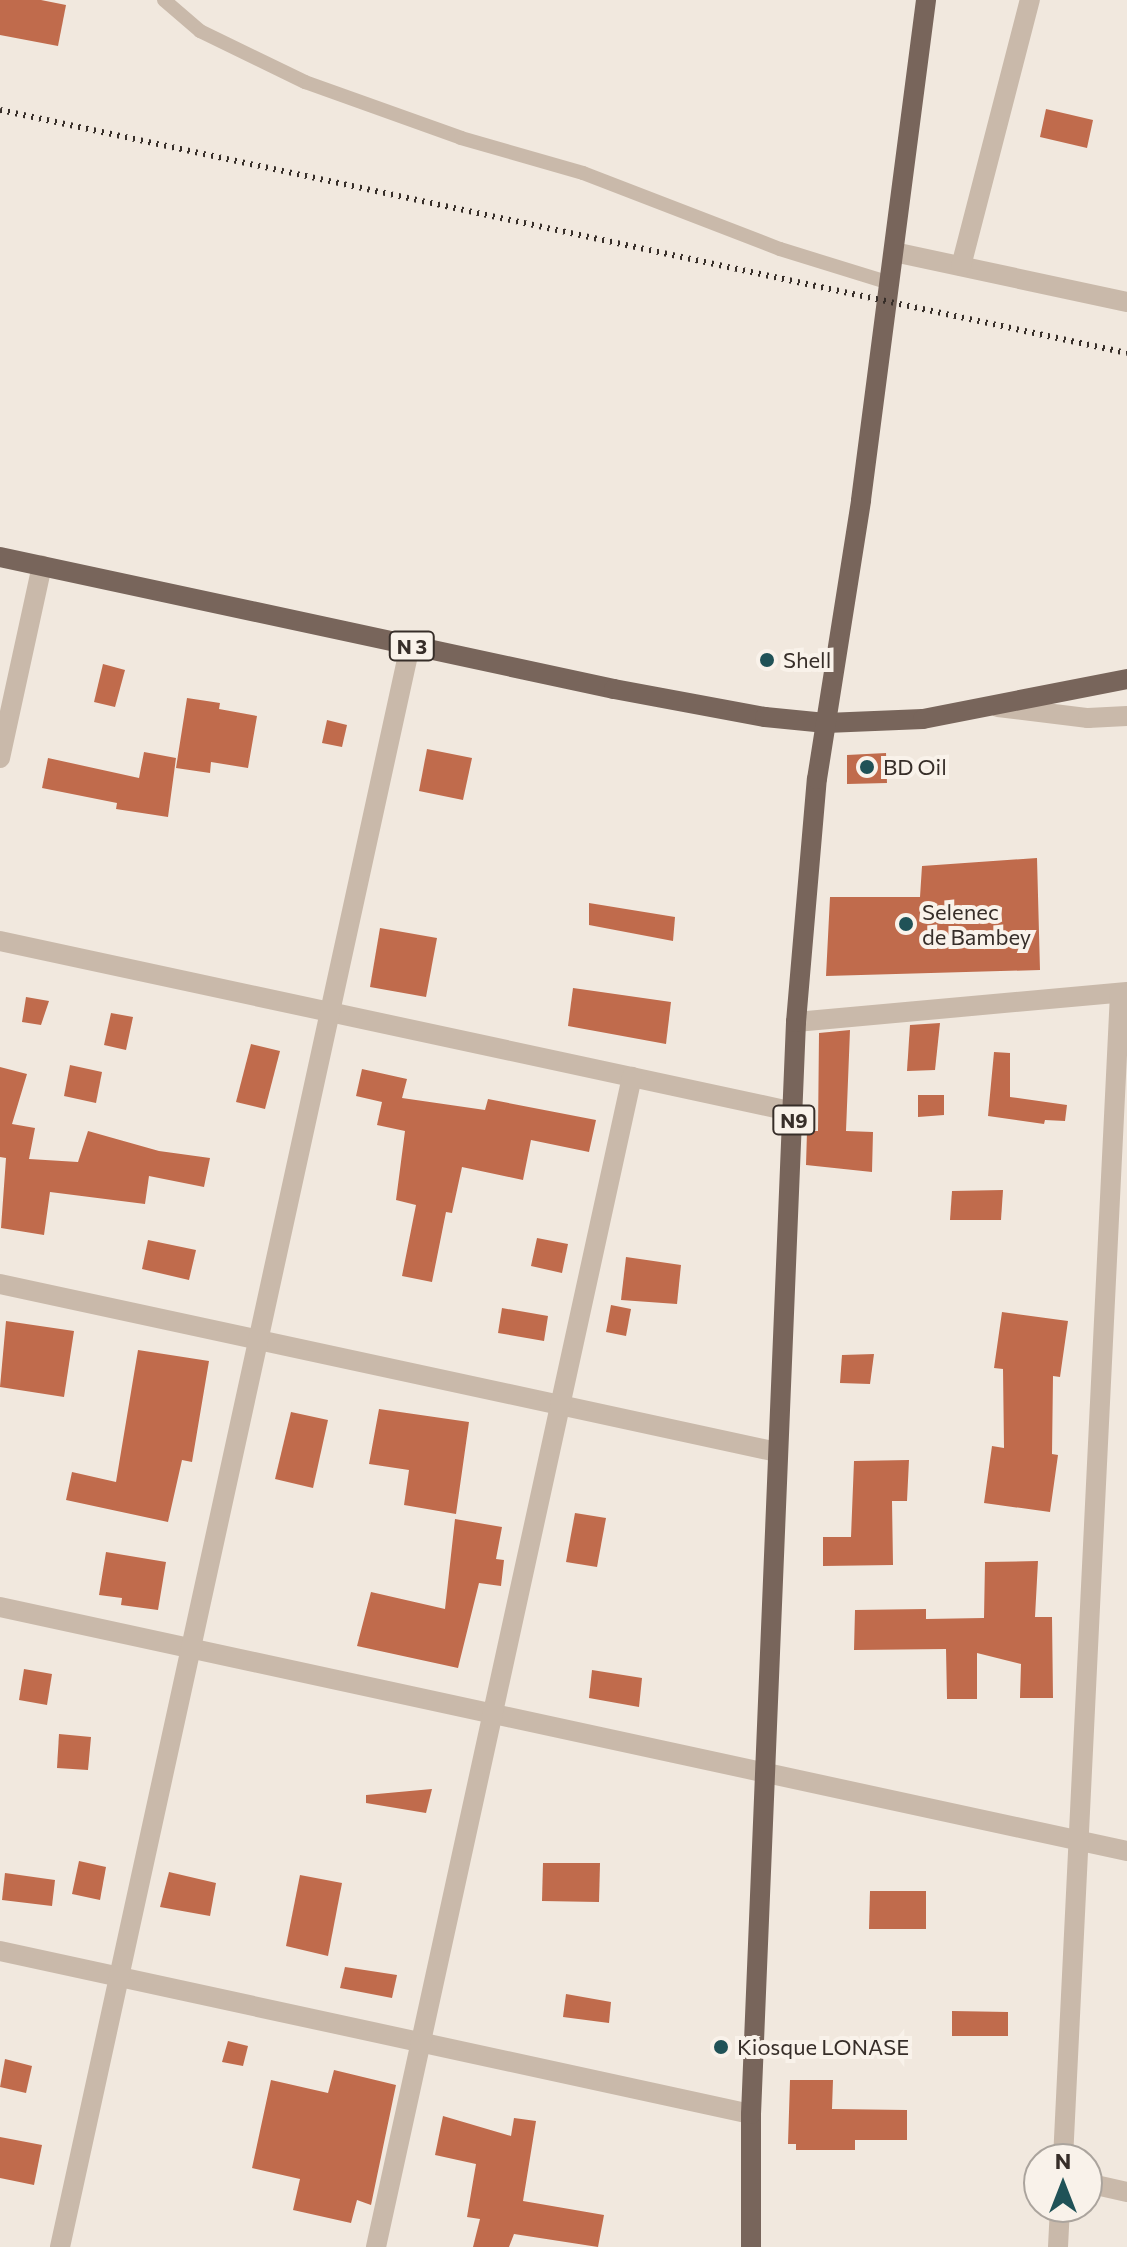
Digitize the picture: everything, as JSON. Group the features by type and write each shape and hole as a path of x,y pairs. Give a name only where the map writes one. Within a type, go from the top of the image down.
{"main road":[{"name":"N9","path":"751,2247 751,2114 796,1022 817,779 845,614 926,0"},
{"name":"N 3","path":"0,557 707,708 826,723 923,719 998,707 1127,679"}],"street":[{"path":"961,266 1030,0"},
{"path":"894,252 1127,302"},
{"path":"0,758 42,566"},
{"path":"60,2247 410,646"},
{"path":"998,707 1088,718 1127,716"},
{"path":"0,941 794,1112"},
{"path":"796,1022 1124,993 1064,2143"},
{"path":"376,2247 632,1077"},
{"path":"0,1284 777,1452"},
{"path":"0,1607 1127,1851"},
{"path":"0,1951 751,2114"},
{"path":"1103,2187 1127,2192"},
{"path":"1058,2247 1059,2223"}],"lane":[{"path":"164,0 200,31 305,82 461,138 583,173 780,249 890,283"}],"building":[{"path":"0,0 41,0 66,5 58,46 0,35"},
{"path":"1046,109 1093,120 1087,148 1040,137"},
{"path":"103,664 125,670 115,707 94,702"},
{"path":"187,698 220,703 219,709 257,716 248,768 211,762 210,773 176,768"},
{"path":"327,720 347,725 342,747 322,743"},
{"path":"427,749 472,758 463,800 419,791"},
{"path":"144,752 176,758 168,817 116,809 117,803 42,788 48,758 139,778"},
{"path":"886,753 887,783 847,784 847,755"},
{"path":"1037,858 1040,970 826,976 830,897 920,897 922,866"},
{"path":"589,903 675,917 673,941 589,925"},
{"path":"380,928 437,938 426,997 370,987"},
{"path":"573,988 671,1002 666,1044 568,1026"},
{"path":"26,997 49,1001 41,1025 22,1022"},
{"path":"111,1013 133,1017 126,1050 104,1045"},
{"path":"940,1023 935,1070 907,1071 910,1025"},
{"path":"850,1030 846,1131 873,1132 872,1172 806,1165 807,1131 818,1131 819,1033"},
{"path":"251,1044 280,1051 265,1109 236,1102"},
{"path":"994,1052 1010,1053 1010,1097 1067,1105 1065,1121 1045,1120 1044,1124 988,1116"},
{"path":"70,1065 102,1072 96,1103 64,1096"},
{"path":"0,1067 27,1074 12,1124 35,1128 29,1159 78,1162 88,1131 159,1151 210,1158 204,1187 149,1176 145,1204 50,1192 44,1235 1,1228 6,1158 0,1157"},
{"path":"362,1069 407,1079 402,1098 485,1110 488,1099 596,1120 589,1152 531,1140 523,1180 462,1167 452,1213 446,1212 432,1282 402,1276 416,1205 396,1200 405,1131 377,1125 382,1102 356,1096"},
{"path":"918,1095 944,1095 944,1115 918,1117"},
{"path":"1003,1190 1001,1220 950,1220 952,1191"},
{"path":"537,1238 568,1244 562,1273 531,1266"},
{"path":"148,1240 196,1250 189,1280 142,1269"},
{"path":"626,1257 681,1265 677,1304 621,1300"},
{"path":"611,1305 631,1309 626,1336 606,1332"},
{"path":"502,1308 548,1316 544,1341 498,1333"},
{"path":"1002,1312 1068,1321 1060,1377 1053,1376 1052,1454 1058,1455 1050,1512 984,1503 992,1446 1004,1448 1003,1369 994,1368"},
{"path":"6,1321 74,1331 64,1397 0,1387"},
{"path":"138,1350 209,1361 192,1462 182,1460 168,1522 66,1500 72,1472 116,1482"},
{"path":"874,1354 870,1384 840,1383 842,1355"},
{"path":"379,1409 469,1422 456,1514 404,1505 409,1470 369,1464"},
{"path":"291,1412 328,1420 313,1488 275,1479"},
{"path":"909,1460 907,1501 892,1501 893,1565 823,1566 823,1537 851,1537 854,1461"},
{"path":"575,1513 606,1518 597,1567 566,1562"},
{"path":"455,1519 502,1527 496,1559 504,1560 501,1586 479,1583 458,1668 357,1646 371,1592 445,1609"},
{"path":"106,1552 166,1562 158,1610 121,1605 122,1598 99,1595"},
{"path":"1038,1561 1035,1617 1052,1617 1053,1698 1020,1698 1021,1664 977,1653 977,1699 947,1699 946,1649 854,1650 855,1610 926,1609 926,1619 984,1618 985,1562"},
{"path":"24,1669 52,1674 47,1705 19,1700"},
{"path":"592,1670 642,1678 639,1707 589,1698"},
{"path":"59,1734 91,1737 88,1770 57,1768"},
{"path":"432,1789 426,1813 366,1803 366,1795"},
{"path":"79,1861 106,1867 100,1900 72,1894"},
{"path":"543,1863 600,1863 599,1902 542,1901"},
{"path":"169,1872 216,1883 210,1916 160,1907"},
{"path":"5,1873 55,1880 52,1906 2,1900"},
{"path":"300,1875 342,1883 328,1956 286,1946"},
{"path":"870,1891 926,1891 926,1929 869,1929"},
{"path":"345,1967 397,1975 392,1998 340,1988"},
{"path":"566,1994 611,2002 609,2023 563,2017"},
{"path":"952,2011 1008,2012 1008,2036 952,2036"},
{"path":"228,2041 248,2046 243,2066 222,2062"},
{"path":"5,2059 32,2066 26,2093 0,2087"},
{"path":"334,2070 396,2085 371,2205 357,2200 351,2223 293,2210 300,2179 252,2168 271,2080 328,2093"},
{"path":"790,2080 833,2080 832,2109 907,2110 907,2140 855,2140 855,2150 796,2150 796,2144 788,2144"},
{"path":"443,2116 511,2136 514,2118 536,2121 523,2201 604,2215 598,2247 514,2234 509,2247 473,2247 480,2219 467,2217 476,2164 435,2155"},
{"path":"0,2137 42,2145 34,2185 0,2178"}],"railway":[{"path":"0,110 1127,353"}],"place":[{"name":"Shell","path":"767,660"},
{"name":"BD Oil","path":"867,767"},
{"name":"Selenec de Bambey","path":"906,924"},
{"name":"Kiosque LONASE","path":"721,2047"}]}
